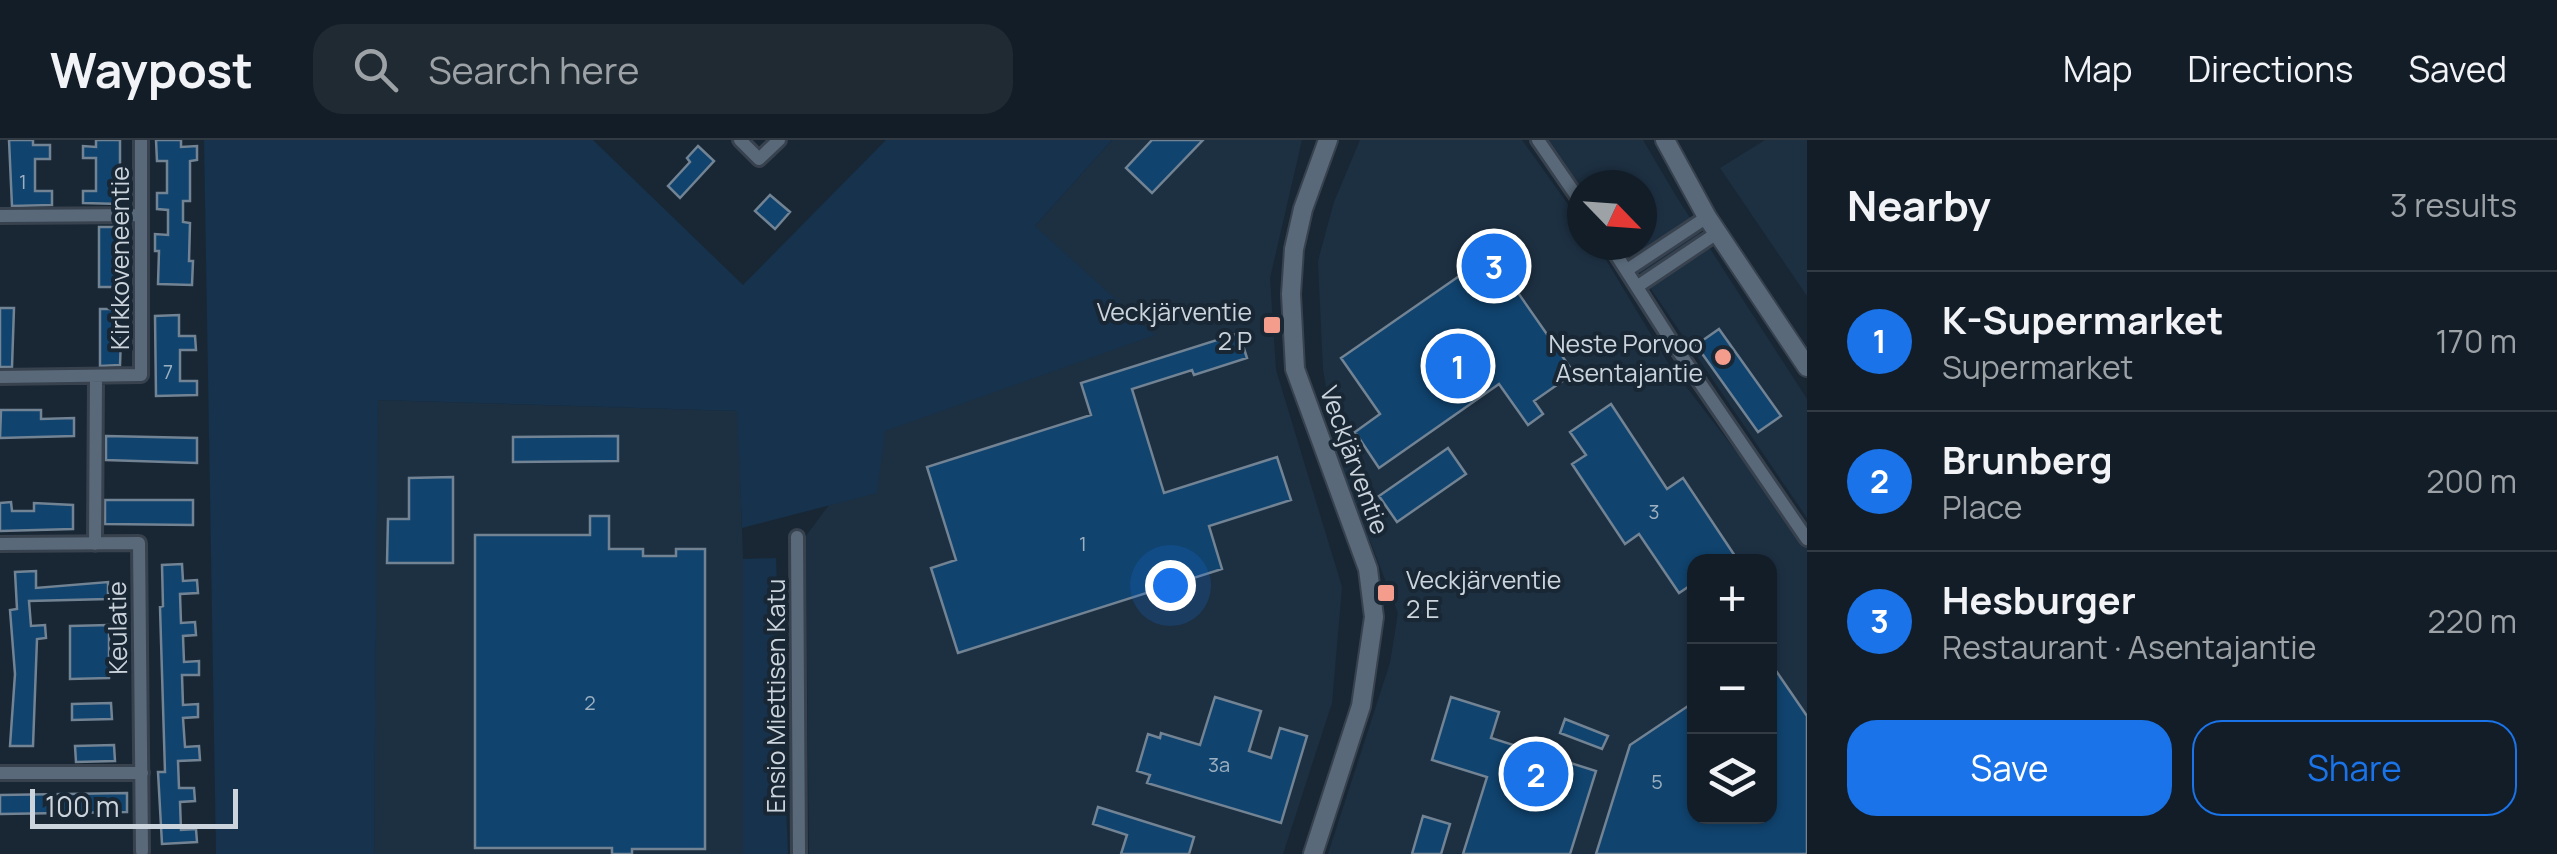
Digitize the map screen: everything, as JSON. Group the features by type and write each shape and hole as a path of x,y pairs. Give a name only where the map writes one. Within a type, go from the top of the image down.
{"main road":[{"name":"Veckjärventie","path":"1314,854 1362,706 1374,617 1368,570 1294,368 1294,249 1302,209 1328,140"},
{"path":"1665,140 1712,225 1807,367"}],"street":[{"name":"Kirkkoveneentie","path":"96,377 142,375 141,140"},
{"path":"740,140 759,159 778,140"},
{"path":"1538,140 1567,182"},
{"path":"0,216 141,216"},
{"path":"1627,270 1712,225"},
{"path":"1638,286 1712,225"},
{"path":"1620,260 1807,539"},
{"path":"0,377 96,377 95,544"},
{"name":"Ensio Miettisen Katu","path":"797,537 799,854"},
{"name":"Keulatie","path":"0,544 138,543 142,850"},
{"path":"0,773 142,773"}],"shaded area":[{"path":"204,140 593,140 743,285 886,140 1112,140 1035,226 1155,335 885,431 877,493 742,528 737,411 378,400 374,854 216,854"},
{"path":"1112,140 1302,140 1270,278 1276,370 1342,587 1332,703 1283,854 809,854 806,536 1035,226"},
{"path":"1360,140 1522,140 1567,203 1567,260 1606,260 1670,366 1807,543 1807,854 1328,854 1390,663 1398,613 1338,458 1323,369 1318,261 1334,202"},
{"path":"1549,140 1643,140 1807,399 1807,518 1631,260 1657,260 1657,170 1570,170"},
{"path":"1765,140 1807,140 1807,296 1720,168"},
{"path":"377,400 738,411 743,559 743,854 374,854"},
{"path":"776,558 788,854 743,854 743,559"}],"building":[{"path":"9,140 50,145 50,159 35,159 35,191 52,191 52,205 12,206"},
{"path":"96,140 120,140 120,204 83,203 83,191 96,191 96,158 83,158 83,146 96,147"},
{"path":"156,140 181,140 181,147 197,146 197,160 190,161 190,201 183,201 183,222 190,223 192,285 158,284 155,234 168,235 168,210 157,209 157,193 167,193 167,161 157,161"},
{"path":"1152,140 1203,140 1152,193 1126,168"},
{"path":"698,146 714,161 680,198 668,186 690,162 687,158"},
{"path":"770,195 790,212 775,229 755,211"},
{"path":"99,227 120,227 120,287 99,287"},
{"path":"1491,254 1574,373 1534,401 1543,414 1528,425 1499,384 1379,468 1355,432 1380,414 1341,358"},
{"path":"0,308 14,308 12,367 0,367"},
{"path":"100,309 122,309 120,365 100,366"},
{"path":"179,315 179,336 195,336 196,350 180,350 180,381 197,381 197,395 156,396 155,316"},
{"path":"1719,329 1781,416 1758,432 1696,345"},
{"path":"1239,333 1247,358 1132,389 1164,493 1277,457 1291,500 1209,526 1222,569 958,653 931,568 956,560 927,467 1091,415 1081,383"},
{"path":"1611,404 1667,489 1683,478 1734,554 1687,554 1687,588 1679,593 1639,534 1625,544 1572,464 1586,455 1570,432"},
{"path":"1,410 41,410 41,419 74,418 74,436 0,438"},
{"path":"106,436 197,438 197,463 106,460"},
{"path":"618,436 618,461 513,462 513,437"},
{"path":"1448,448 1466,474 1397,522 1379,496"},
{"path":"453,477 453,563 387,563 388,519 409,519 409,478"},
{"path":"105,500 193,500 193,525 105,524"},
{"path":"11,502 12,511 34,511 34,503 73,505 73,529 0,531 0,503"},
{"path":"590,516 609,516 609,549 643,549 643,556 676,556 676,549 705,549 705,849 632,849 632,854 612,854 612,848 475,848 475,535 590,535"},
{"path":"182,564 183,581 197,580 198,593 180,594 181,623 195,622 196,635 183,636 184,662 199,661 199,675 182,675 183,705 198,704 198,717 183,718 185,747 199,746 200,760 178,761 179,788 194,788 195,801 180,802 181,830 196,829 197,842 162,844 158,772 165,772 162,565"},
{"path":"36,571 36,588 108,582 108,599 29,601 31,626 45,625 46,638 37,639 33,746 10,746 15,674 10,610 17,609 15,572"},
{"path":"109,625 109,678 70,679 70,626"},
{"path":"1777,672 1807,716 1807,854 1596,854 1630,745 1687,707 1687,824 1777,824"},
{"path":"1215,697 1261,711 1249,751 1271,758 1280,728 1307,736 1281,823 1147,783 1150,775 1137,771 1148,734 1160,738 1161,733 1200,745"},
{"path":"1451,697 1499,712 1491,738 1596,771 1570,854 1463,854 1487,777 1432,760"},
{"path":"111,703 112,719 72,720 72,704"},
{"path":"1565,719 1608,736 1602,749 1560,733"},
{"path":"114,745 115,761 76,762 75,746"},
{"path":"127,793 127,812 0,814 0,795"},
{"path":"1098,807 1194,837 1189,854 1121,854 1127,835 1093,824"},
{"path":"1423,816 1450,824 1441,854 1412,854"}],"place":[{"name":"Hesburger","path":"1494,266"},
{"name":"Veckjärventie 2 P","path":"1272,325"},
{"name":"Neste Porvoo Asentajantie","path":"1723,357"},
{"name":"K-Supermarket","path":"1458,366"},
{"name":"Veckjärventie 2 E","path":"1386,593"},
{"name":"Brunberg","path":"1536,774"}]}
